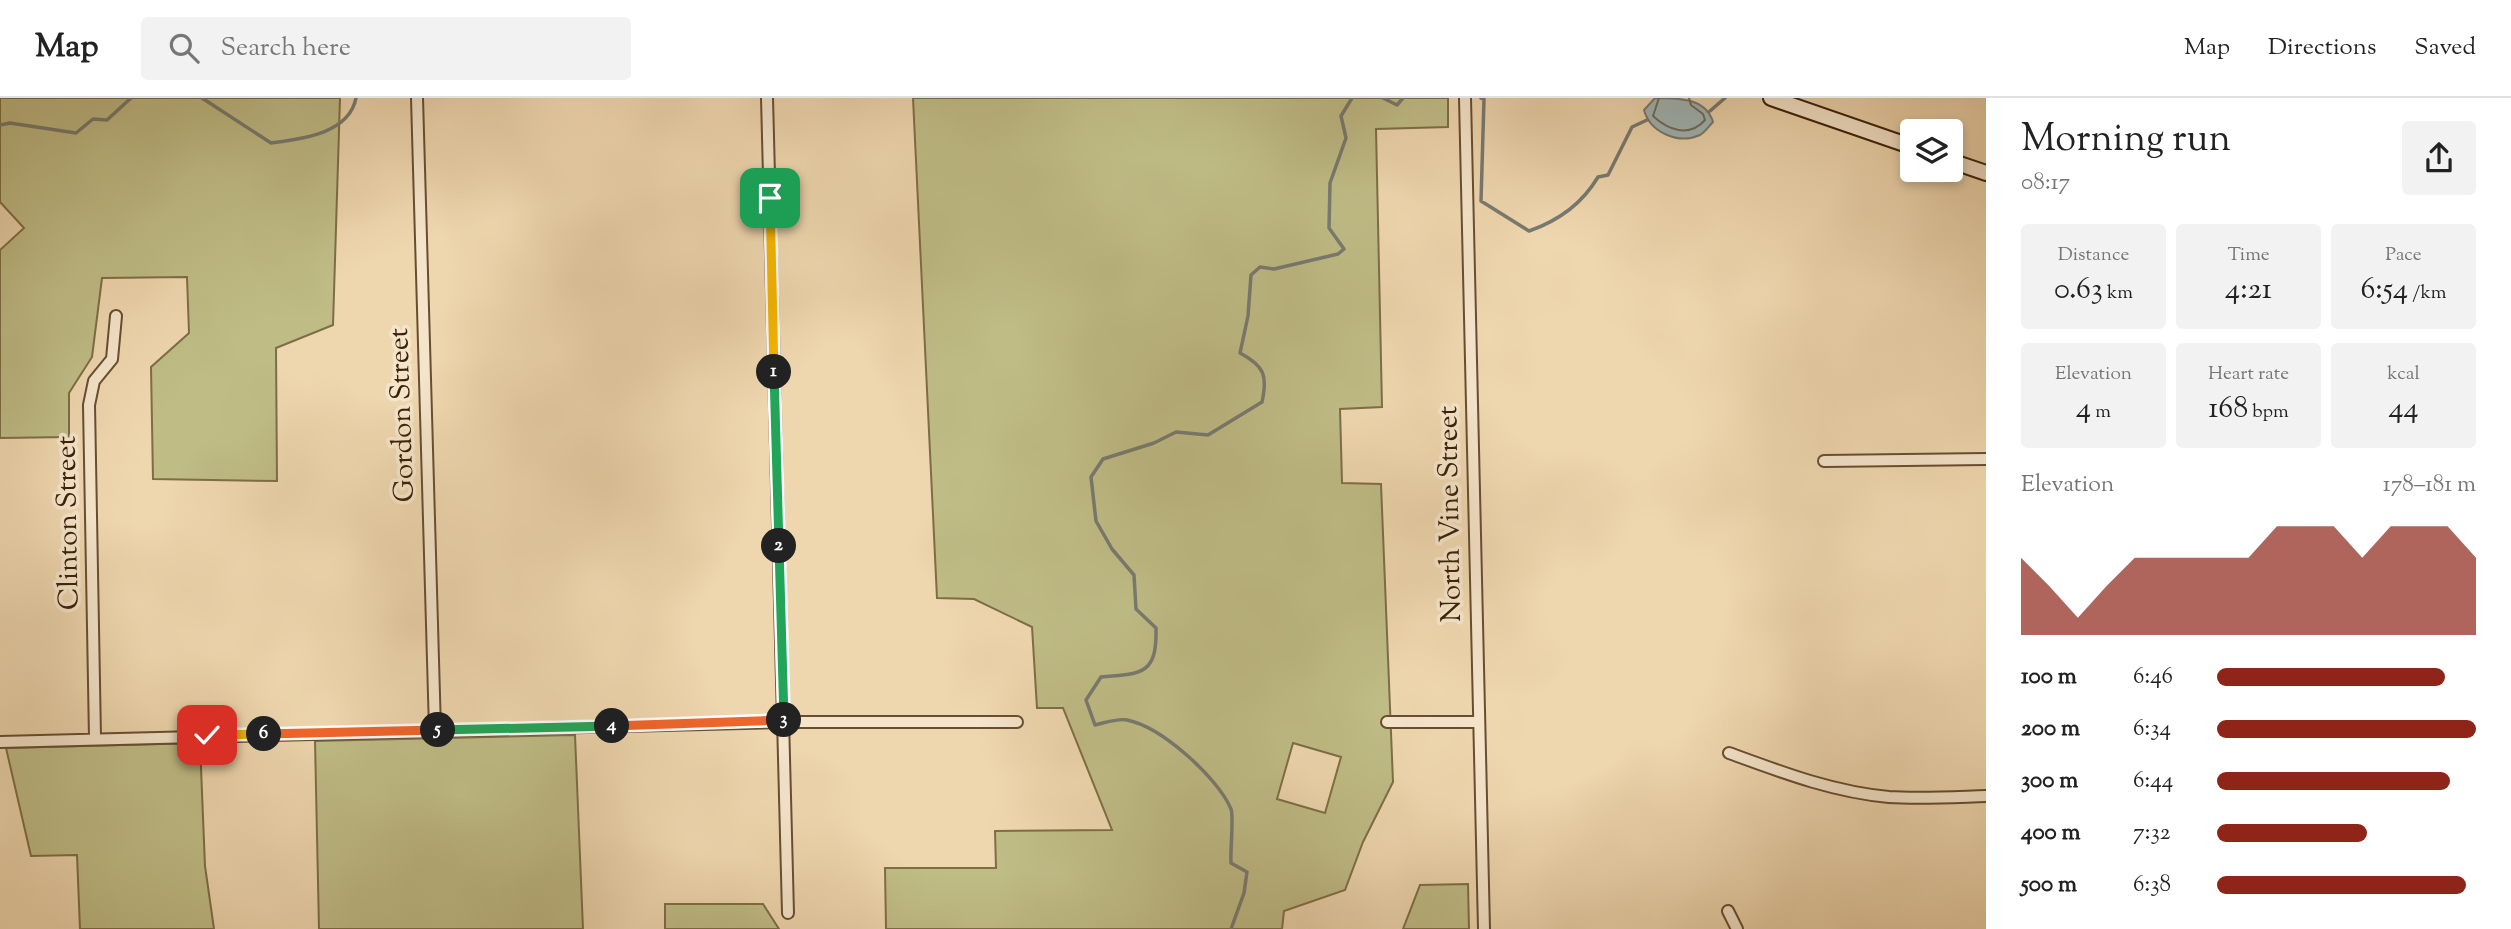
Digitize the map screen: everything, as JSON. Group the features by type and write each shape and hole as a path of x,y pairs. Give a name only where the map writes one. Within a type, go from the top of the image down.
{"street":[{"name":"Gordon Street","path":"417,98 435,730"},
{"path":"767,98 788,913"},
{"name":"North Vine Street","path":"1465,98 1484,929"},
{"path":"1771,98 1900,143"},
{"path":"1963,165 1986,173"},
{"name":"Clinton Street","path":"95,738 89,405 94,381 113,359 116,316"},
{"path":"1824,461 1986,459"},
{"path":"0,742 784,722 1017,722"},
{"path":"1387,722 1479,722"},
{"path":"1729,753 1802,779 1847,790 1891,797 1986,796"},
{"path":"1728,911 1737,929"}],"shaded area":[{"path":"0,98 340,98 333,325 276,348 277,481 153,479 151,367 189,333 187,277 102,278 92,357 69,393 69,437 0,438 0,250 24,228 0,202"},
{"path":"913,98 1448,98 1448,127 1376,129 1382,407 1340,409 1342,483 1381,484 1393,782 1363,842 1345,890 1284,911 1282,929 886,929 885,868 996,868 995,831 1112,830 1063,708 1037,708 1032,627 974,599 937,598","holes":["1293,743 1341,757 1325,813 1277,799"]},
{"path":"575,735 583,929 319,929 315,741"},
{"path":"200,743 205,866 214,929 80,929 77,855 31,856 6,748"},
{"path":"1468,884 1469,929 1403,929 1420,885"},
{"path":"665,904 763,904 779,929 665,929"}],"water":[{"path":"1655,98 1682,99 1698,104 1713,122 1702,134 1692,138 1666,134 1652,125 1644,110"}],"waterway":[{"path":"0,125 10,123 76,133 93,119 107,120 131,98"},
{"path":"202,98 271,143 309,136 334,127 352,110 356,98"},
{"path":"1231,929 1244,893 1247,872 1231,863 1232,813 1224,797 1202,769 1156,732 1127,720 1095,725 1086,700 1101,677 1127,675 1145,669 1154,655 1156,643 1156,628 1136,609 1134,575 1112,549 1096,521 1091,477 1103,459 1154,443 1176,432 1208,435 1262,402 1262,372 1254,362 1240,353 1248,316 1251,275 1260,267 1274,269 1338,254 1344,249 1329,228 1330,183 1346,138 1341,116 1352,98"},
{"path":"1383,98 1397,105 1403,98"},
{"path":"1481,98 1484,99 1481,201 1529,231 1568,210 1585,195 1598,177 1608,175 1632,127 1647,120"},
{"path":"1710,111 1725,98"}],"route":[{"path":"207,735 784,722 770,198"}]}
